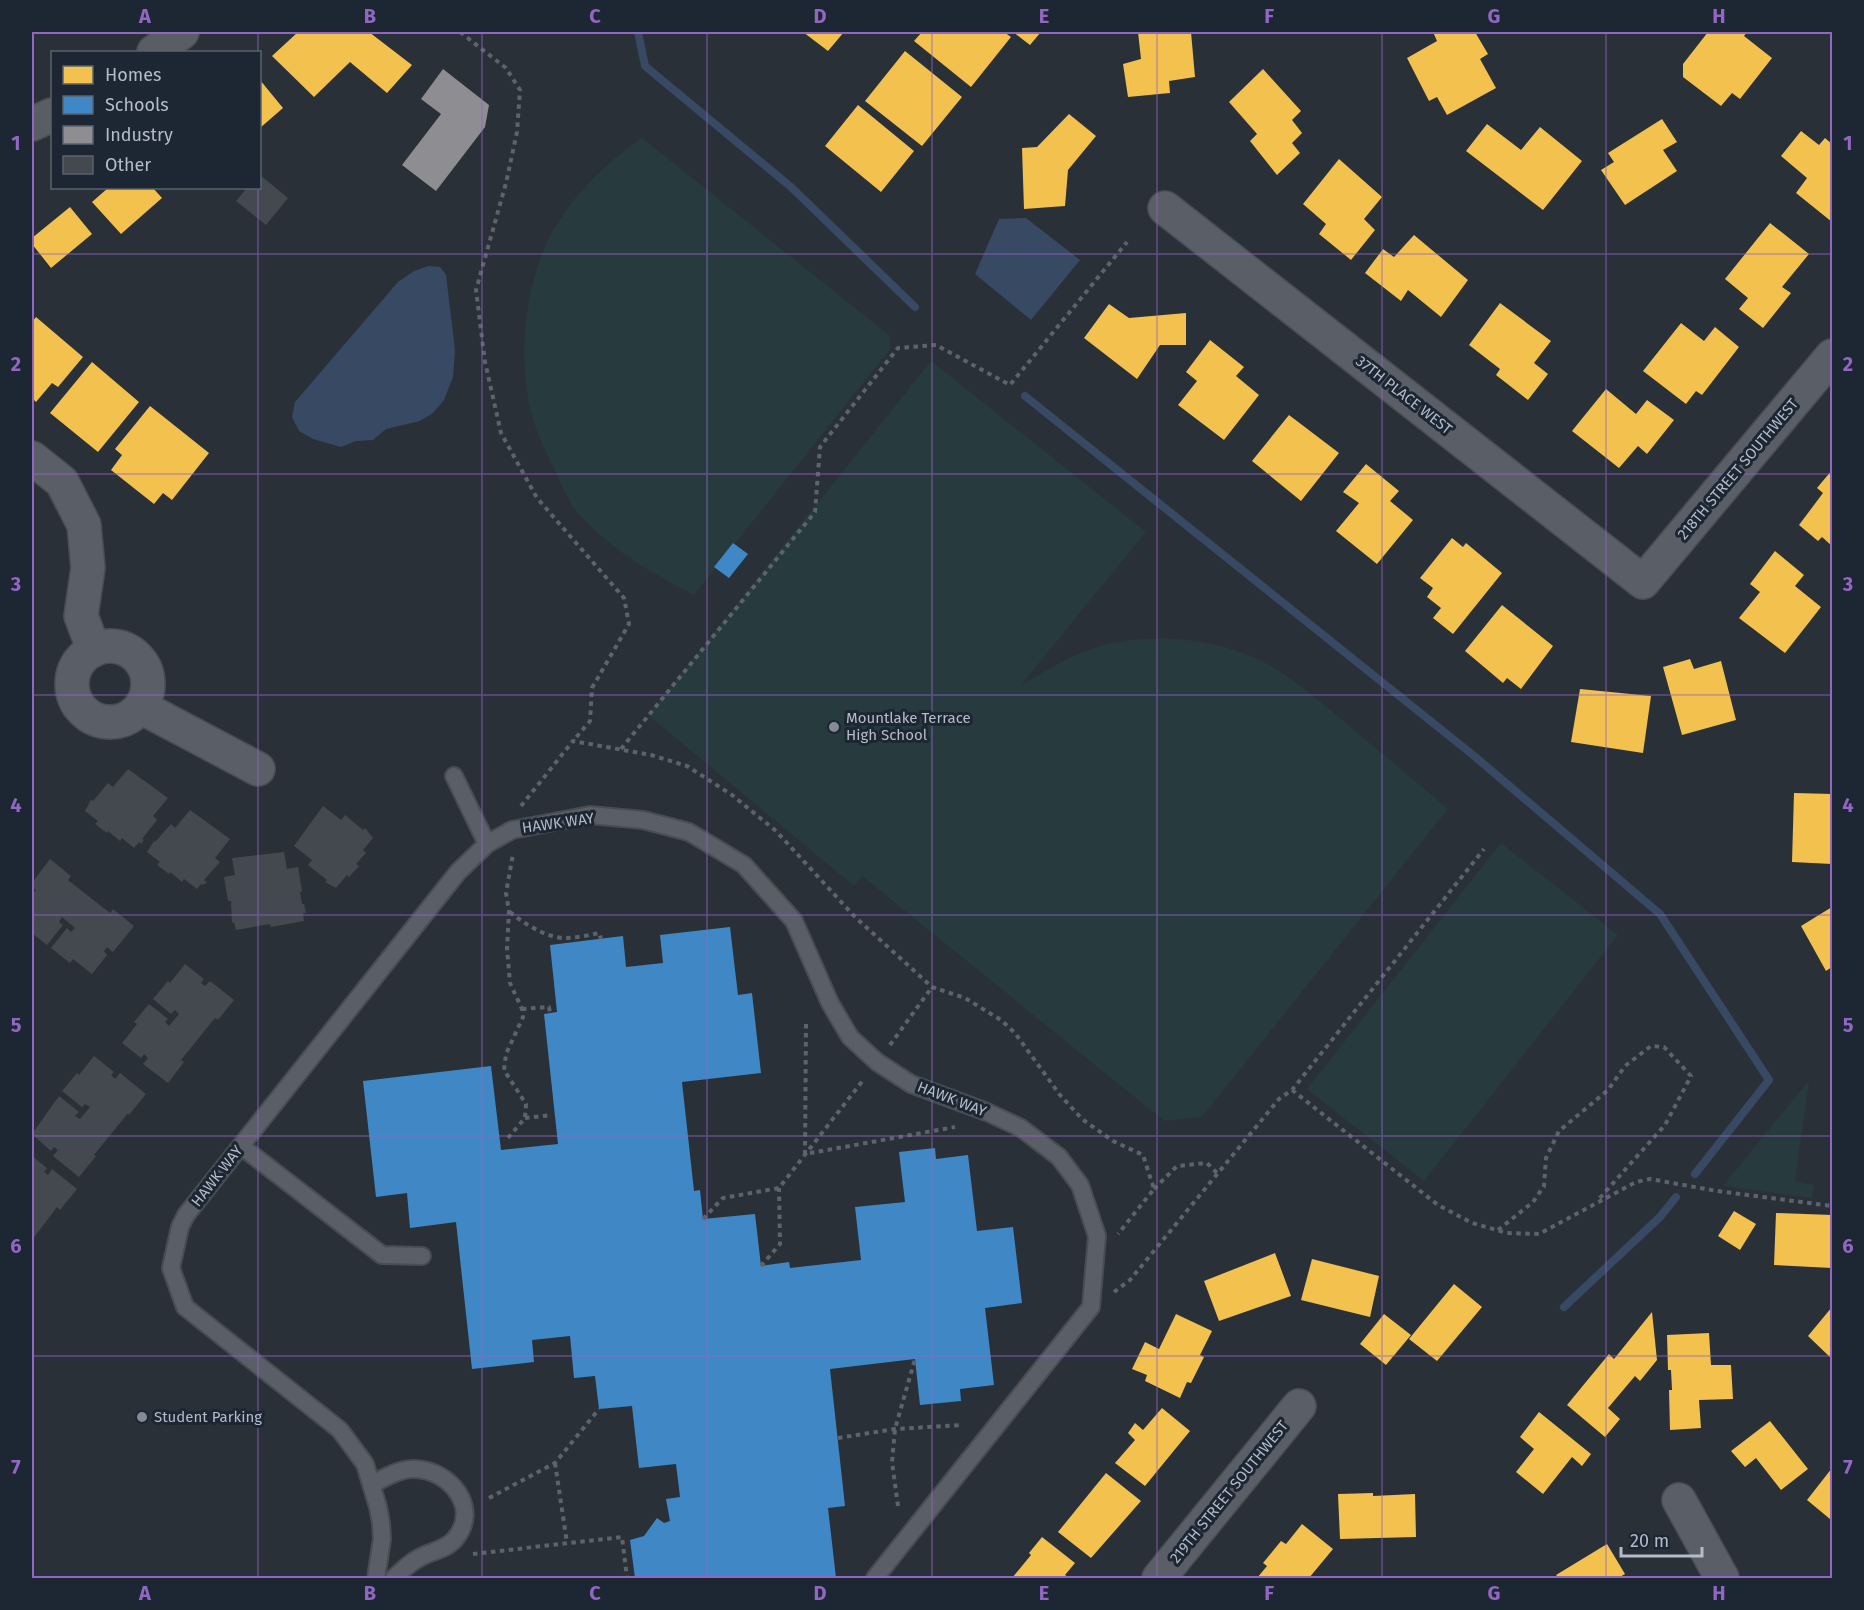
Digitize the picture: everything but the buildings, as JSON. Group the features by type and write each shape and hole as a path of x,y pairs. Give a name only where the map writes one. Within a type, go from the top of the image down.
{"street":[{"path":"155,51 182,32"},
{"path":"32,124 51,115"},
{"name":"37TH PLACE WEST","path":"1165,208 1643,582"},
{"name":"218TH STREET SOUTHWEST","path":"1643,582 1833,356"},
{"path":"32,458 62,482 84,525 88,568 81,616 94,650"},
{"path":"105,646 117,646 129,650 138,657 149,678 149,691 141,707 128,719 116,722 104,722 83,711 72,689 73,678 80,661 94,650 105,646"},
{"path":"141,707 258,769"},
{"name":"219TH STREET SOUTHWEST","path":"1159,1578 1299,1406"},
{"path":"1679,1500 1722,1578"}],"lane":[{"path":"454,776 487,844"},
{"name":"HAWK WAY","path":"376,1578 382,1539 378,1507 365,1464 340,1430 185,1306 171,1268 180,1227 186,1215 458,872 487,844 512,830 590,816 643,820 689,832 744,865 794,921 830,1004 850,1037 877,1062 911,1084 987,1112 1021,1128 1059,1157 1080,1185 1097,1236 1091,1308"},
{"path":"241,1146 382,1256 422,1256"},
{"path":"875,1578 1091,1308"},
{"path":"372,1484 412,1468 424,1470 450,1483 459,1492 463,1501 464,1519 456,1538 441,1549 419,1557 394,1578"}],"path":[{"path":"460,32 506,68 520,90 516,132 508,173 476,290 485,362 501,433 537,498 624,598 629,624 592,688 590,721 522,804 512,830 513,861 506,893 509,911 507,948 510,983 522,1009 523,1017 506,1054 504,1070 526,1104 525,1118 508,1138"},
{"path":"621,749 815,512 820,447 898,348 936,345 1010,385 1127,242"},
{"path":"573,741 651,755 687,766 732,795 777,831 855,917 932,987 965,998 1001,1020 1015,1033 1060,1095 1082,1119 1113,1141 1143,1155 1154,1189"},
{"path":"1091,1308 1130,1280 1279,1100 1292,1090 1484,849"},
{"path":"509,911 525,924 555,936 565,939 599,933 601,939"},
{"path":"761,1266 780,1244 779,1188 932,987"},
{"path":"522,1009 549,1007 550,1013"},
{"path":"806,1024 806,1154"},
{"path":"1497,1230 1533,1202 1544,1186 1546,1158 1559,1131 1608,1090 1625,1066 1651,1046 1664,1047 1690,1076 1665,1125 1595,1204"},
{"path":"1292,1090 1438,1205 1472,1223 1507,1233 1539,1234 1636,1182 1650,1179 1717,1191 1833,1206"},
{"path":"525,1118 551,1115"},
{"path":"806,1154 955,1127"},
{"path":"1117,1235 1154,1189 1177,1166 1207,1163 1218,1174"},
{"path":"703,1219 723,1198 779,1188"},
{"path":"898,1506 892,1462 895,1429 915,1359"},
{"path":"489,1498 555,1463 599,1409"},
{"path":"838,1438 895,1429 963,1425"},
{"path":"555,1463 567,1544"},
{"path":"473,1554 622,1537 627,1578"}],"green space":[{"path":"642,138 889,335 891,348 694,595 628,557 576,511 538,434 527,393 524,353 527,312 536,273 550,236 583,189 626,149"},
{"path":"931,361 1146,532 1021,685 1074,656 1115,643 1161,639 1184,640 1230,649 1251,656 1293,680 1448,809 1202,1117 1164,1121 862,876 854,886 648,715"},
{"path":"1501,843 1618,935 1424,1181 1307,1089"},
{"path":"1809,1080 1795,1181 1814,1185 1812,1198 1723,1186"}],"water":[{"path":"1026,218 1080,260 1031,320 975,274 999,219"},
{"path":"428,266 440,267 446,275 455,350 453,377 444,400 433,413 420,421 386,429 373,440 356,441 341,447 313,439 299,431 292,417 295,402 398,282 414,271"}],"waterway":[{"path":"638,32 645,66 791,187 915,307"},
{"path":"1025,396 1473,755 1660,914 1769,1080 1695,1174"},
{"path":"1564,1307 1660,1217 1676,1197"}],"place":[{"name":"Mountlake Terrace High School","path":"834,727"},
{"name":"Student Parking","path":"142,1417"}]}
